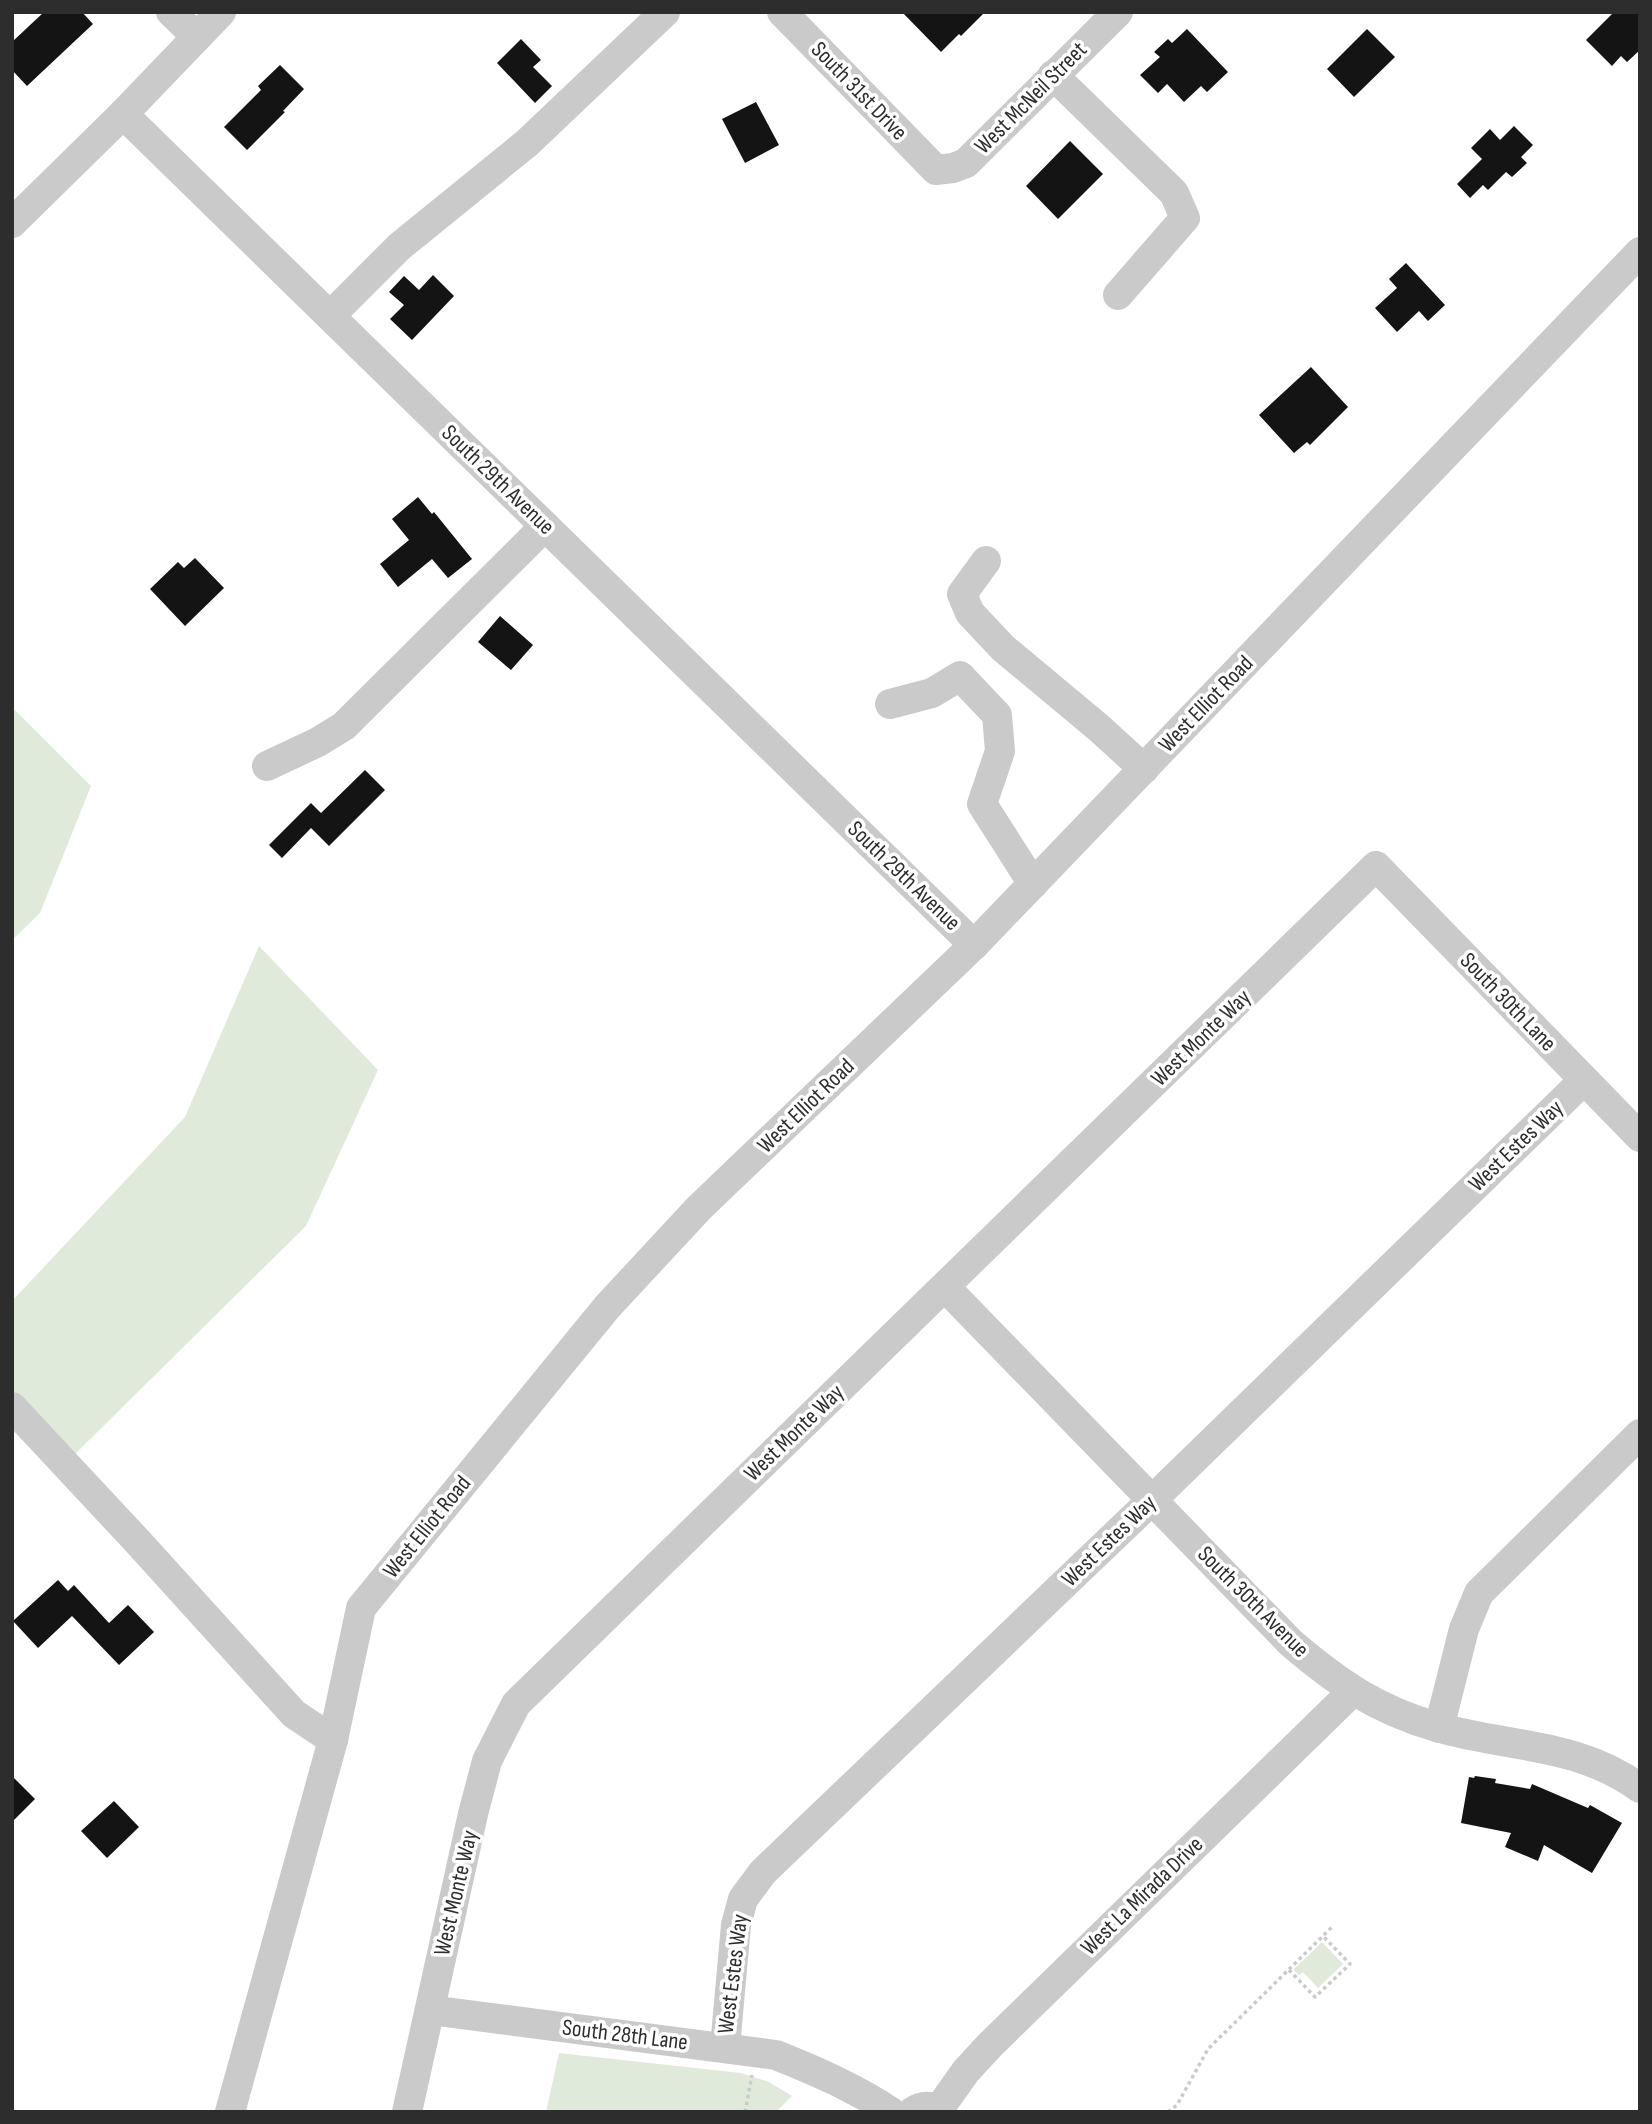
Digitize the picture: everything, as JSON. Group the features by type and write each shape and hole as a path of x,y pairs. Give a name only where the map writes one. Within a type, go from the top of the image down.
{"street":[{"path":"171,12 197,37"},
{"path":"12,223 123,114 221,12"},
{"path":"330,316 399,247 527,144 665,12"},
{"name":"South 31st Drive","path":"782,12 936,170"},
{"name":"West McNeil Street","path":"936,170 966,163 1118,12"},
{"path":"1054,75 1174,193 1185,218 1118,295"},
{"name":"South 29th Avenue","path":"123,114 974,945"},
{"name":"West Elliot Road","path":"230,2112 333,1740 361,1608 607,1307 699,1208 974,945 1640,252"},
{"path":"267,766 318,743 344,726 545,526"},
{"path":"986,561 962,594 970,612 1003,648 1144,769"},
{"path":"890,705 932,693 960,676 997,715 1000,751 982,804 1033,884"},
{"name":"South 30th Lane","path":"1376,866 1640,1137"},
{"name":"West Monte Way","path":"407,2112 487,1761 516,1704 1376,866"},
{"name":"West Estes Way","path":"725,2047 736,1924 743,1899 763,1872 1152,1500 1584,1080"},
{"name":"South 30th Avenue","path":"945,1287 1291,1643 1328,1675 1402,1716 1439,1728 1544,1747 1584,1758 1624,1776 1640,1788"},
{"path":"12,1407 294,1714 333,1740"},
{"path":"1439,1728 1464,1629 1479,1593 1640,1434"},
{"name":"West La Mirada Drive","path":"931,2111 990,2045 1353,1691"},
{"name":"South 28th Lane","path":"430,2010 776,2055 822,2073 891,2112"}],"path":[{"path":"1168,2112 1177,2105 1208,2049 1332,1927"},
{"path":"1289,1970 1315,1997 1350,1964 1323,1936"},
{"path":"745,2112 756,2052"}],"green space":[{"path":"12,707 91,786 40,913 12,940"},
{"path":"259,946 378,1070 306,1226 73,1456 12,1393 12,1301 185,1117"},
{"path":"1322,1942 1343,1964 1318,1988 1303,1972 1299,1975 1293,1970"},
{"path":"559,2053 741,2073 769,2082 792,2096 776,2112 546,2112"}],"building":[{"path":"44,12 82,12 93,24 27,86 12,70 12,42"},
{"path":"902,12 985,12 941,52"},
{"path":"1614,12 1640,12 1640,50 1627,62 1621,56 1612,66 1586,40"},
{"path":"1187,29 1228,72 1207,92 1201,86 1184,102 1167,84 1158,93 1140,75 1160,57 1154,52 1168,39 1172,43"},
{"path":"1367,29 1395,57 1354,97 1327,69"},
{"path":"521,39 541,60 533,67 552,86 535,103 497,63"},
{"path":"280,65 304,89 247,150 224,127 261,90 258,86"},
{"path":"756,102 779,145 745,163 722,119"},
{"path":"1514,126 1533,145 1521,157 1527,163 1512,177 1506,172 1488,190 1483,185 1470,198 1457,184 1482,159 1471,148 1490,129 1500,140"},
{"path":"1070,141 1103,174 1058,219 1026,186"},
{"path":"1406,263 1445,305 1428,321 1419,311 1397,332 1375,308 1397,288 1389,279"},
{"path":"433,275 454,296 412,340 390,319 404,305 389,292 404,276 419,290"},
{"path":"1311,367 1348,407 1310,445 1307,442 1294,453 1259,415"},
{"path":"418,497 432,514 434,512 472,559 448,578 432,559 398,587 380,564 409,540 392,519"},
{"path":"195,558 224,588 185,626 150,589 178,562 184,568"},
{"path":"500,616 533,645 511,670 478,642"},
{"path":"365,770 385,790 329,846 311,828 282,858 269,845 311,803 321,813"},
{"path":"58,1580 68,1591 74,1585 109,1623 128,1605 154,1632 119,1665 72,1616 38,1648 13,1621"},
{"path":"12,1776 35,1799 12,1822"},
{"path":"1469,1777 1496,1779 1495,1783 1530,1789 1532,1784 1588,1808 1590,1805 1622,1823 1592,1873 1544,1845 1538,1861 1505,1847 1511,1833 1461,1823"},
{"path":"114,1801 139,1827 107,1858 81,1831"}]}
